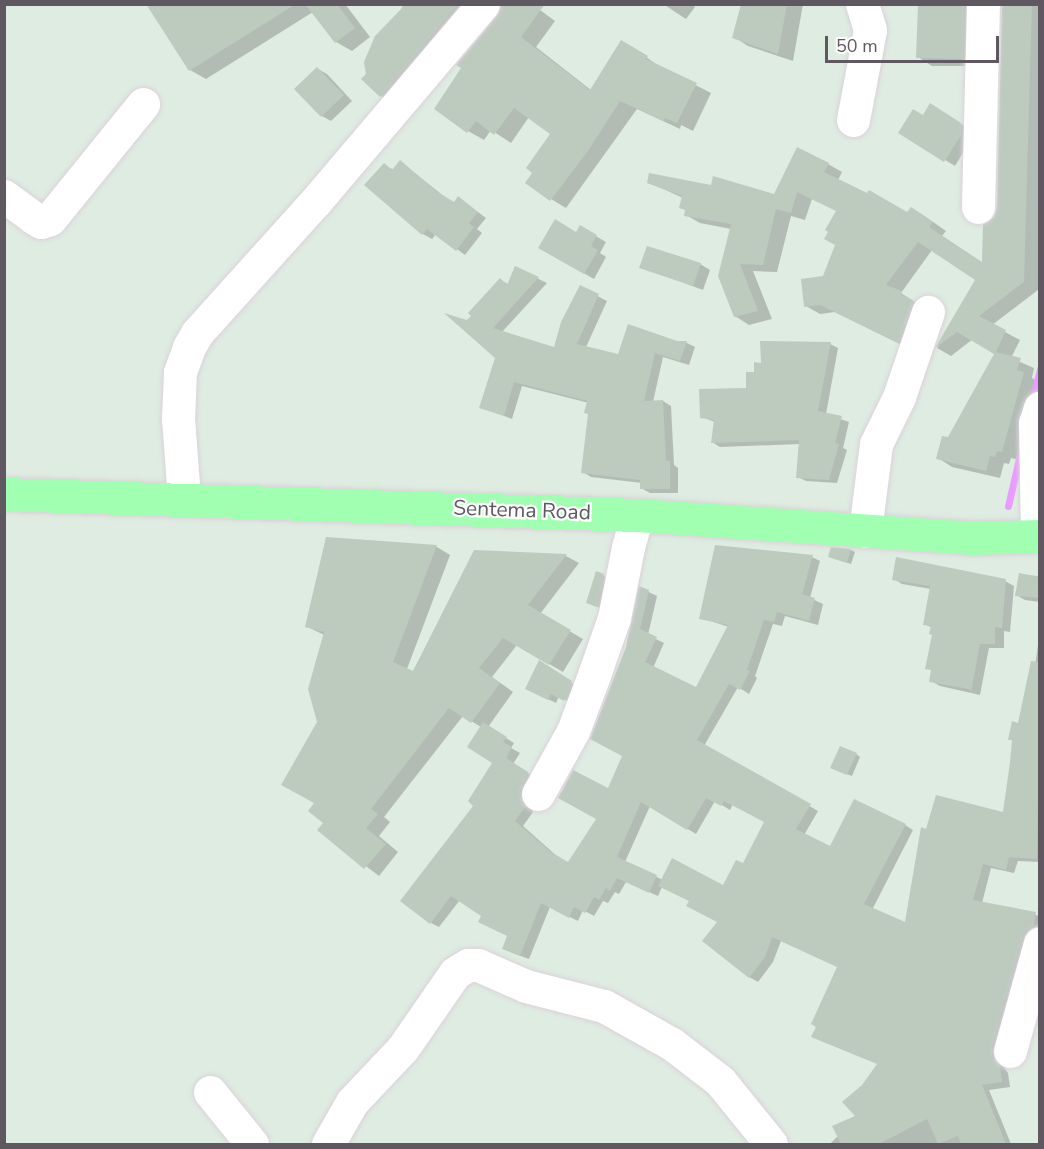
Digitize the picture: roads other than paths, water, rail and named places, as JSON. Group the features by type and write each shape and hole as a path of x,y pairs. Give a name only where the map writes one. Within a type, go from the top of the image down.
{"main road":[{"name":"Sentema Road","path":"4,494 638,514 971,538 1038,536"}],"street":[{"path":"184,498 178,419 180,372 197,333 316,201 483,4"},
{"path":"853,120 870,30 862,4"},
{"path":"978,207 983,4"},
{"path":"4,196 41,222 50,219 143,104"},
{"path":"865,531 876,444 899,397 928,312"},
{"path":"1038,536 1035,423 1040,408"},
{"path":"538,794 573,731 594,675 614,618 628,547 638,514"},
{"path":"1010,1052 1040,943"},
{"path":"328,1144 352,1102 403,1048 455,973 468,965 478,965 526,986 604,1006 663,1038 720,1081 771,1144"},
{"path":"210,1092 252,1144"}],"waterway":[{"path":"1032,401 1040,368"},
{"path":"1008,506 1021,450"}]}
